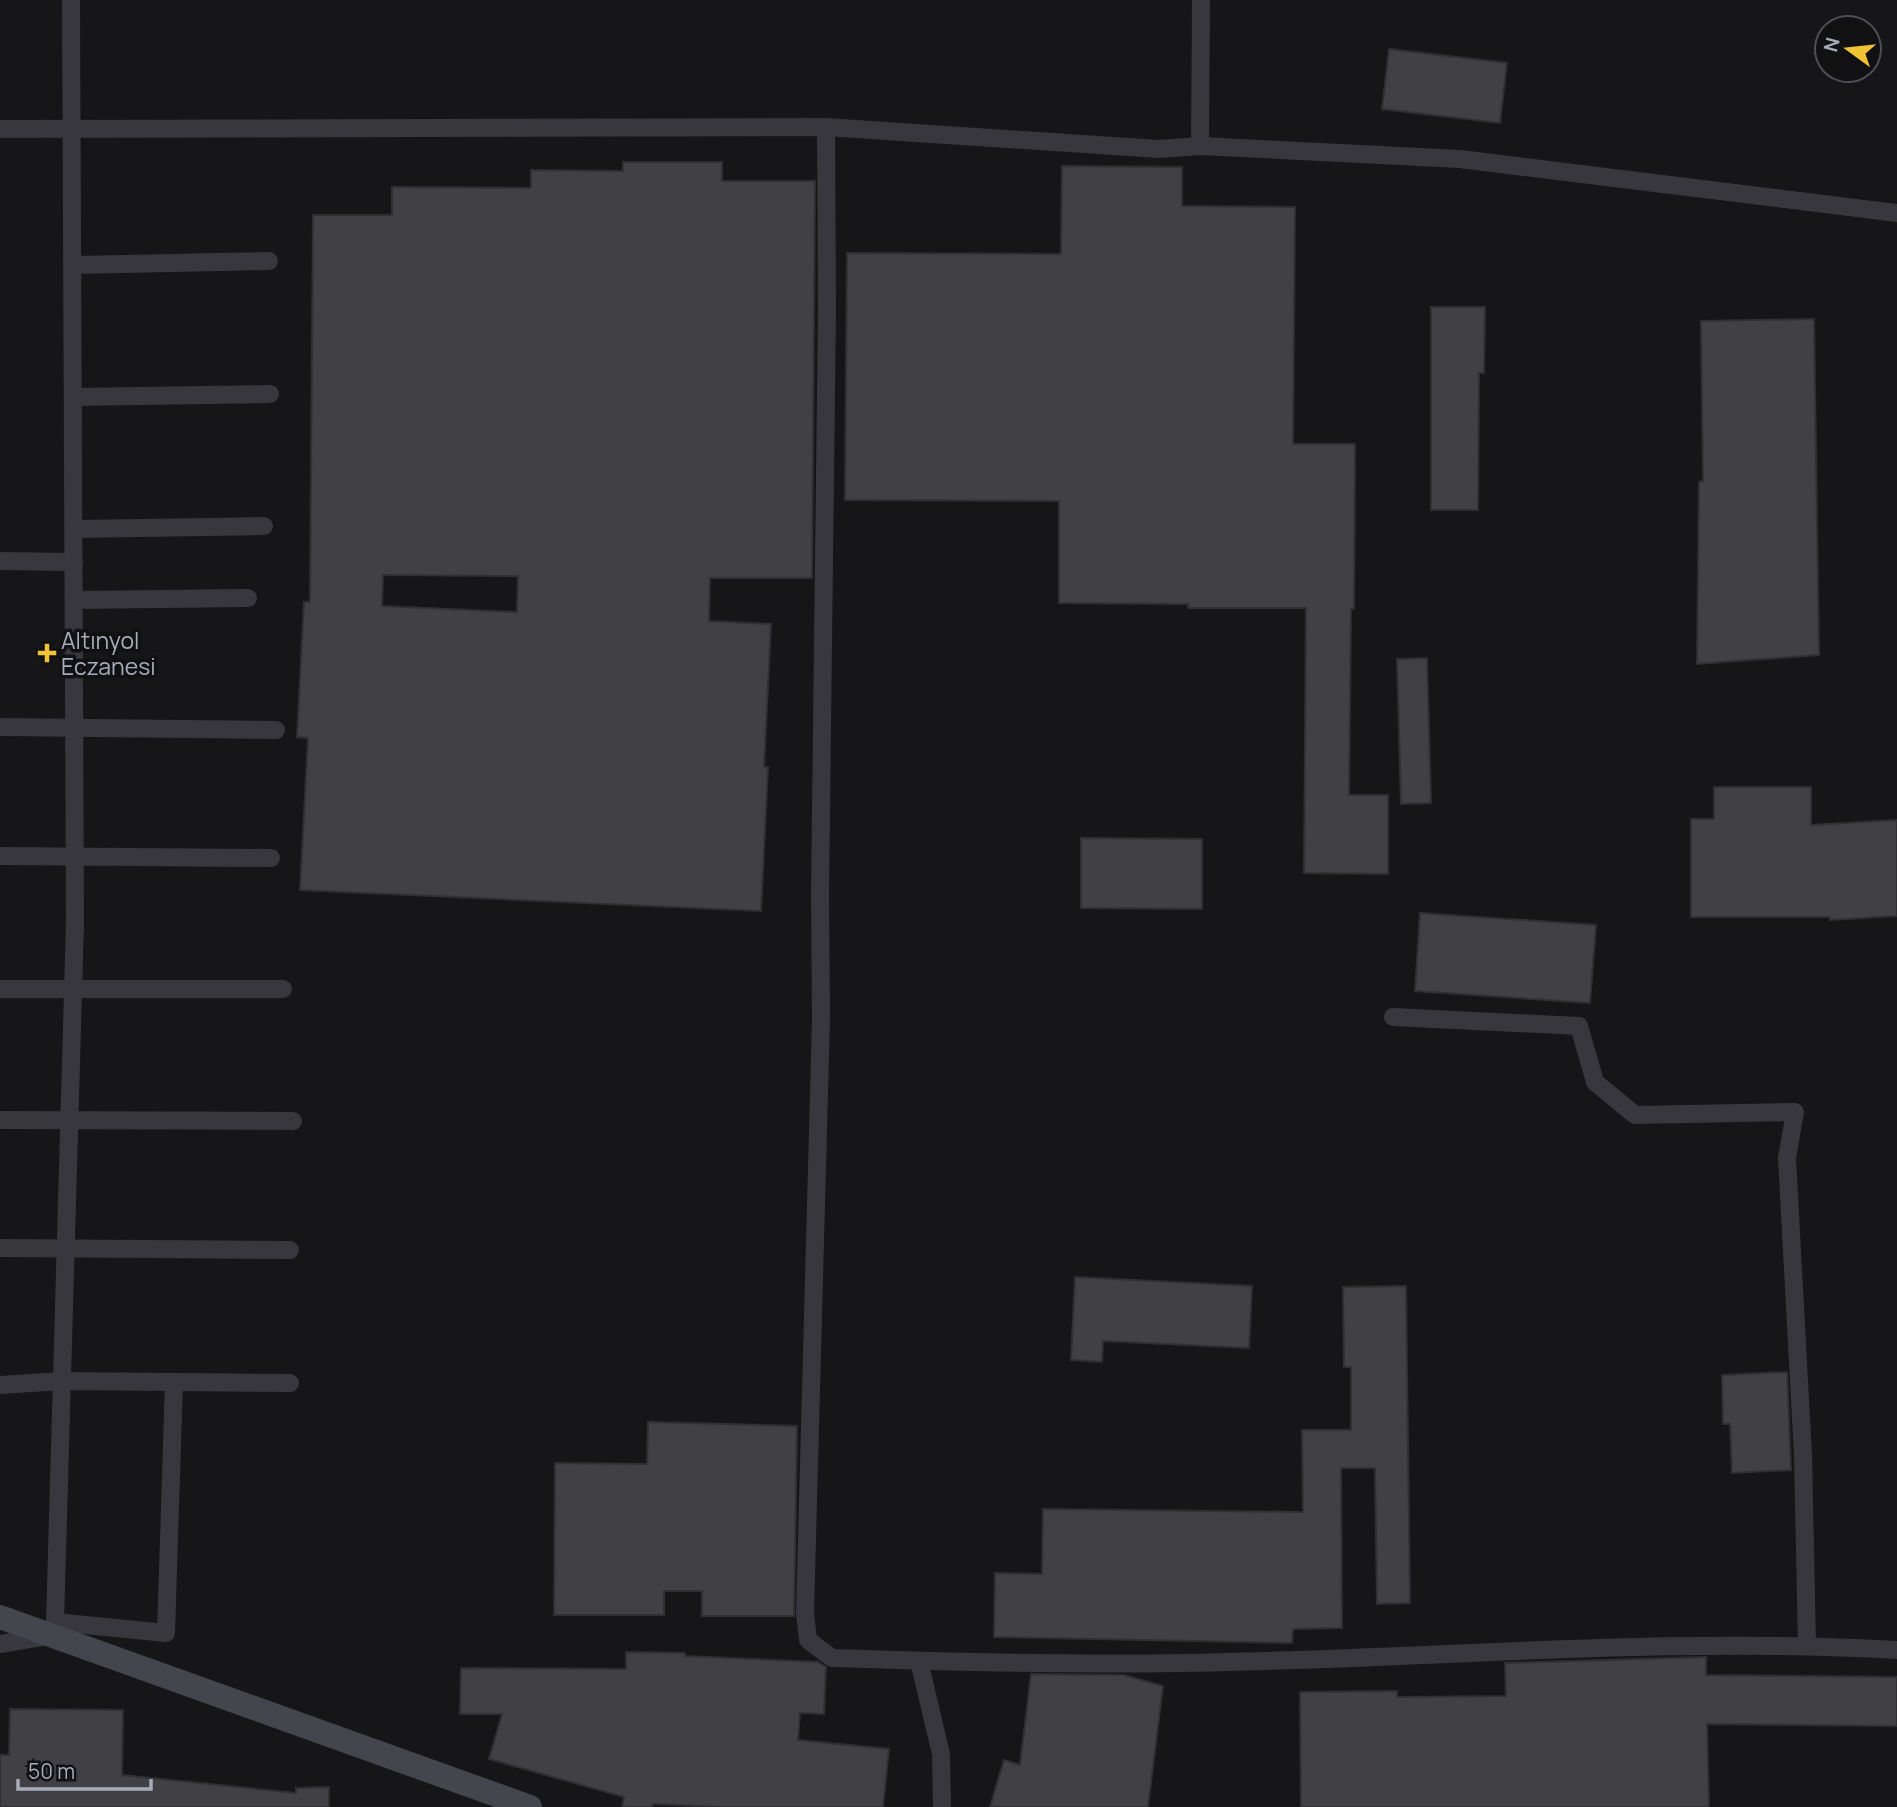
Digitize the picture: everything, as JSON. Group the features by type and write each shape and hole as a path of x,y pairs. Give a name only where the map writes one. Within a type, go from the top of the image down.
{"street":[{"path":"55,1628 75,858 71,0"},
{"path":"1200,146 1201,0"},
{"path":"826,127 821,1018 805,1613 808,1640 832,1658 919,1661 1181,1663 1608,1647 1807,1645 1897,1650"},
{"path":"0,130 826,127 1159,149 1200,146 1460,159 1897,213"},
{"path":"74,265 269,261"},
{"path":"74,397 271,394"},
{"path":"74,529 264,526"},
{"path":"0,561 74,562"},
{"path":"74,600 248,598"},
{"path":"0,727 276,730"},
{"path":"0,856 271,858"},
{"path":"0,989 283,989"},
{"path":"1393,1017 1579,1026 1595,1082 1635,1115 1795,1112 1787,1158 1803,1455 1807,1645"},
{"path":"0,1120 293,1121"},
{"path":"0,1248 290,1250"},
{"path":"0,1385 62,1381 290,1383"},
{"path":"0,1617 55,1628 166,1633 174,1382"},
{"path":"0,1602 55,1628 530,1807"},
{"path":"0,1644 55,1628"},
{"path":"919,1661 941,1754 942,1807"}],"building":[{"path":"1389,49 1507,63 1500,123 1382,109"},
{"path":"623,162 722,162 722,181 815,181 812,578 710,578 709,621 771,624 761,911 300,890 308,738 297,737 304,602 310,602 313,215 392,215 392,187 531,188 531,170 623,171","holes":["383,575 518,576 517,612 382,606"]},
{"path":"1062,166 1182,167 1182,206 1295,207 1293,444 1355,444 1349,795 1388,795 1388,874 1304,873 1306,608 1188,608 1188,604 1059,603 1059,501 845,500 847,253 1061,254"},
{"path":"1431,307 1485,307 1484,373 1479,373 1478,510 1431,510"},
{"path":"1814,319 1819,655 1697,664 1699,482 1703,481 1701,321"},
{"path":"1427,658 1431,803 1401,804 1397,659"},
{"path":"1714,787 1811,787 1811,825 1897,820 1897,916 1830,920 1830,917 1691,917 1691,819 1714,819"},
{"path":"1081,838 1202,839 1202,909 1081,908"},
{"path":"1420,913 1596,925 1590,1003 1415,991"},
{"path":"1075,1277 1252,1286 1249,1348 1103,1341 1102,1362 1071,1360"},
{"path":"1406,1286 1410,1603 1377,1604 1375,1468 1341,1468 1342,1628 1293,1629 1292,1643 994,1637 995,1573 1042,1574 1043,1509 1303,1512 1302,1430 1351,1430 1351,1367 1344,1367 1343,1287"},
{"path":"1787,1372 1791,1470 1732,1473 1730,1424 1723,1424 1722,1375"},
{"path":"648,1422 797,1426 794,1616 702,1616 702,1591 664,1591 664,1615 554,1615 555,1463 647,1464"},
{"path":"626,1652 818,1662 826,1667 824,1714 800,1713 798,1740 889,1749 883,1807 717,1807 653,1804 652,1807 622,1807 624,1797 489,1759 502,1714 460,1714 461,1668 626,1669"},
{"path":"1706,1657 1706,1675 1897,1677 1897,1726 1707,1724 1709,1807 1301,1807 1300,1692 1397,1691 1397,1697 1506,1696 1505,1663"},
{"path":"1031,1674 1124,1675 1163,1686 1148,1807 990,1807 1004,1760 1020,1765"},
{"path":"10,1709 123,1710 122,1775 296,1793 296,1788 329,1787 329,1807 0,1807 0,1755 9,1755"}],"place":[{"name":"Altınyol Eczanesi","path":"47,653"}]}
